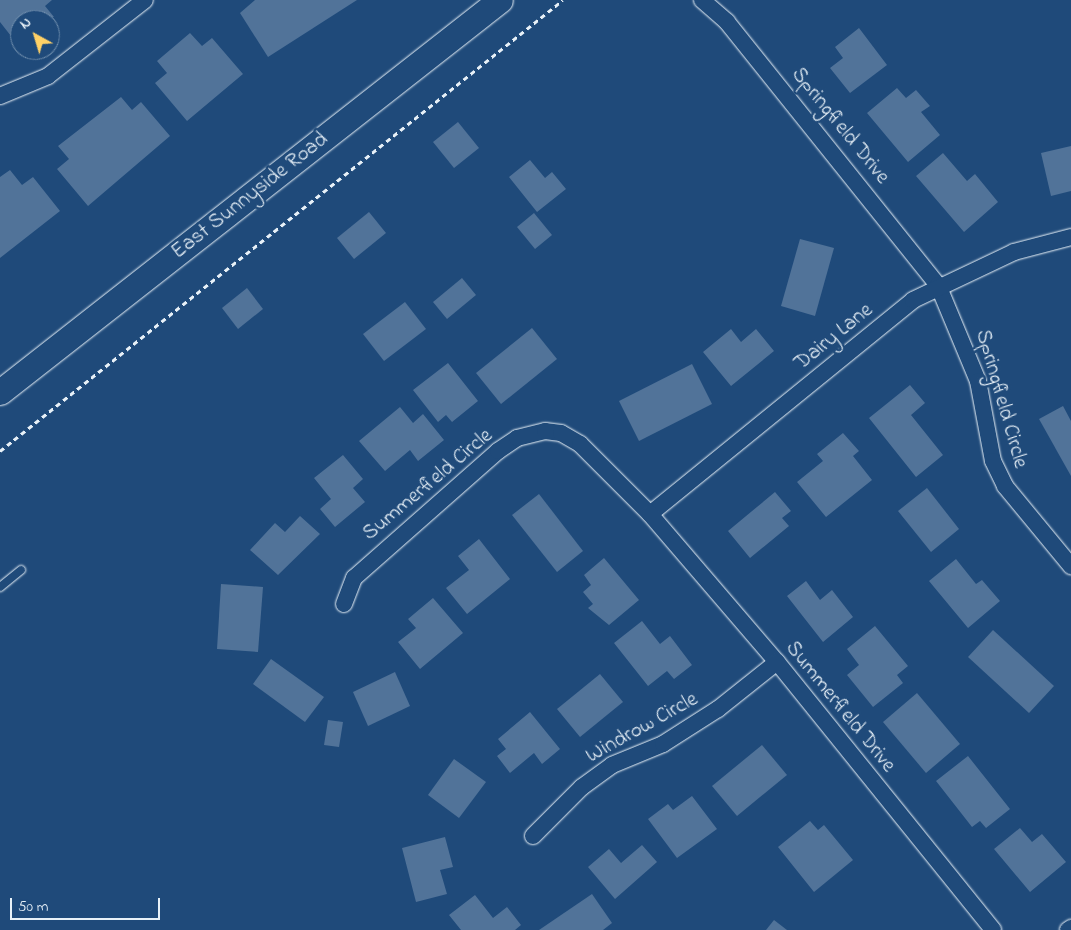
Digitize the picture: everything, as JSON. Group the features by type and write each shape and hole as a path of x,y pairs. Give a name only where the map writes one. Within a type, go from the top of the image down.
{"main road":[{"name":"East Sunnyside Road","path":"0,392 500,0"}],"street":[{"name":"Springfield Drive","path":"702,0 728,22 938,285"},
{"path":"0,96 48,76 139,2"},
{"name":"Dairy Lane","path":"650,514 912,300 938,285 1014,252 1071,236"},
{"name":"Springfield Circle","path":"938,285 978,381 993,461 1005,486 1071,566"},
{"name":"Summerfield Circle","path":"344,604 354,578 517,438 545,431 567,436 606,468 650,514"},
{"name":"Summerfield Drive","path":"650,514 777,662 993,930"},
{"name":"Windrow Circle","path":"533,836 582,787 612,765 663,744 718,709 777,662"}],"lane":[{"path":"0,587 21,570"}],"path":[{"path":"0,451 563,0"}],"building":[{"path":"0,0 52,0 45,6 48,10 10,10 10,35 0,22"},
{"path":"255,0 357,0 268,57 240,13"},
{"path":"859,28 887,65 850,93 830,68 843,58 835,47"},
{"path":"190,33 202,46 212,38 243,74 187,121 155,83 167,73 157,61"},
{"path":"897,88 906,98 916,90 930,106 921,112 940,135 908,162 867,113"},
{"path":"121,97 132,110 141,102 170,136 88,206 57,169 69,159 58,146"},
{"path":"458,122 479,148 454,168 433,142"},
{"path":"1071,146 1071,191 1051,196 1041,153"},
{"path":"943,153 967,181 975,174 998,202 964,232 916,176"},
{"path":"530,160 545,178 552,172 566,189 537,212 509,177"},
{"path":"10,170 22,185 33,177 60,211 0,258 0,177"},
{"path":"369,212 386,233 354,259 337,238"},
{"path":"534,213 552,235 535,249 517,227"},
{"path":"800,239 834,248 815,316 781,306"},
{"path":"462,278 476,295 447,319 433,302"},
{"path":"247,288 263,309 238,329 222,308"},
{"path":"405,302 426,329 384,361 363,334"},
{"path":"532,328 557,359 501,404 476,373"},
{"path":"731,329 741,342 756,329 774,351 731,386 703,352"},
{"path":"448,363 478,401 452,422 446,415 438,422 413,390"},
{"path":"692,364 712,404 639,441 619,401"},
{"path":"910,385 925,403 911,415 943,455 916,477 869,418"},
{"path":"1063,406 1071,421 1071,476 1039,419"},
{"path":"400,407 413,423 423,414 444,440 418,461 410,450 385,471 359,441"},
{"path":"843,433 859,451 853,456 872,480 826,517 797,482 823,461 817,454"},
{"path":"343,455 363,479 353,488 365,502 335,527 320,509 331,499 314,478"},
{"path":"927,488 959,529 931,552 898,511"},
{"path":"775,492 791,511 782,518 789,526 750,558 728,531"},
{"path":"539,494 583,551 557,572 512,515"},
{"path":"300,516 320,534 278,575 250,550 275,523 285,532"},
{"path":"479,539 510,579 467,614 446,588 469,570 458,556"},
{"path":"604,558 639,600 609,625 588,608 593,604 583,592 591,585 584,575"},
{"path":"956,559 976,584 982,580 1000,601 968,628 929,581"},
{"path":"806,581 820,600 832,590 853,617 823,642 787,596"},
{"path":"221,584 263,587 258,652 217,649"},
{"path":"433,598 463,633 420,669 398,642 416,628 408,619"},
{"path":"642,621 660,644 670,636 692,665 674,679 667,671 648,686 614,643"},
{"path":"875,626 908,666 897,675 903,683 873,707 847,675 859,665 847,649"},
{"path":"993,630 1054,686 1029,713 968,657"},
{"path":"271,659 324,697 305,722 253,684"},
{"path":"395,672 410,706 368,726 353,692"},
{"path":"600,674 623,702 580,737 557,709"},
{"path":"917,693 960,744 926,773 883,722"},
{"path":"530,712 560,749 542,764 534,753 510,773 497,756 506,749 498,739"},
{"path":"328,720 343,722 339,747 324,745"},
{"path":"762,745 787,775 737,816 712,786"},
{"path":"968,756 1010,809 986,828 980,821 972,827 936,781"},
{"path":"454,759 486,782 459,818 428,795"},
{"path":"692,796 717,829 677,858 648,819 668,804 673,810"},
{"path":"810,821 818,830 824,825 853,860 814,892 778,847"},
{"path":"1020,828 1032,842 1042,834 1066,862 1030,892 994,849"},
{"path":"445,837 453,867 440,870 447,894 416,902 402,848"},
{"path":"642,845 657,862 615,899 588,867 609,849 621,863"},
{"path":"592,894 612,923 603,930 539,930"},
{"path":"475,895 493,918 507,907 521,925 515,930 461,930 449,915"},
{"path":"774,920 787,930 766,930"}]}
